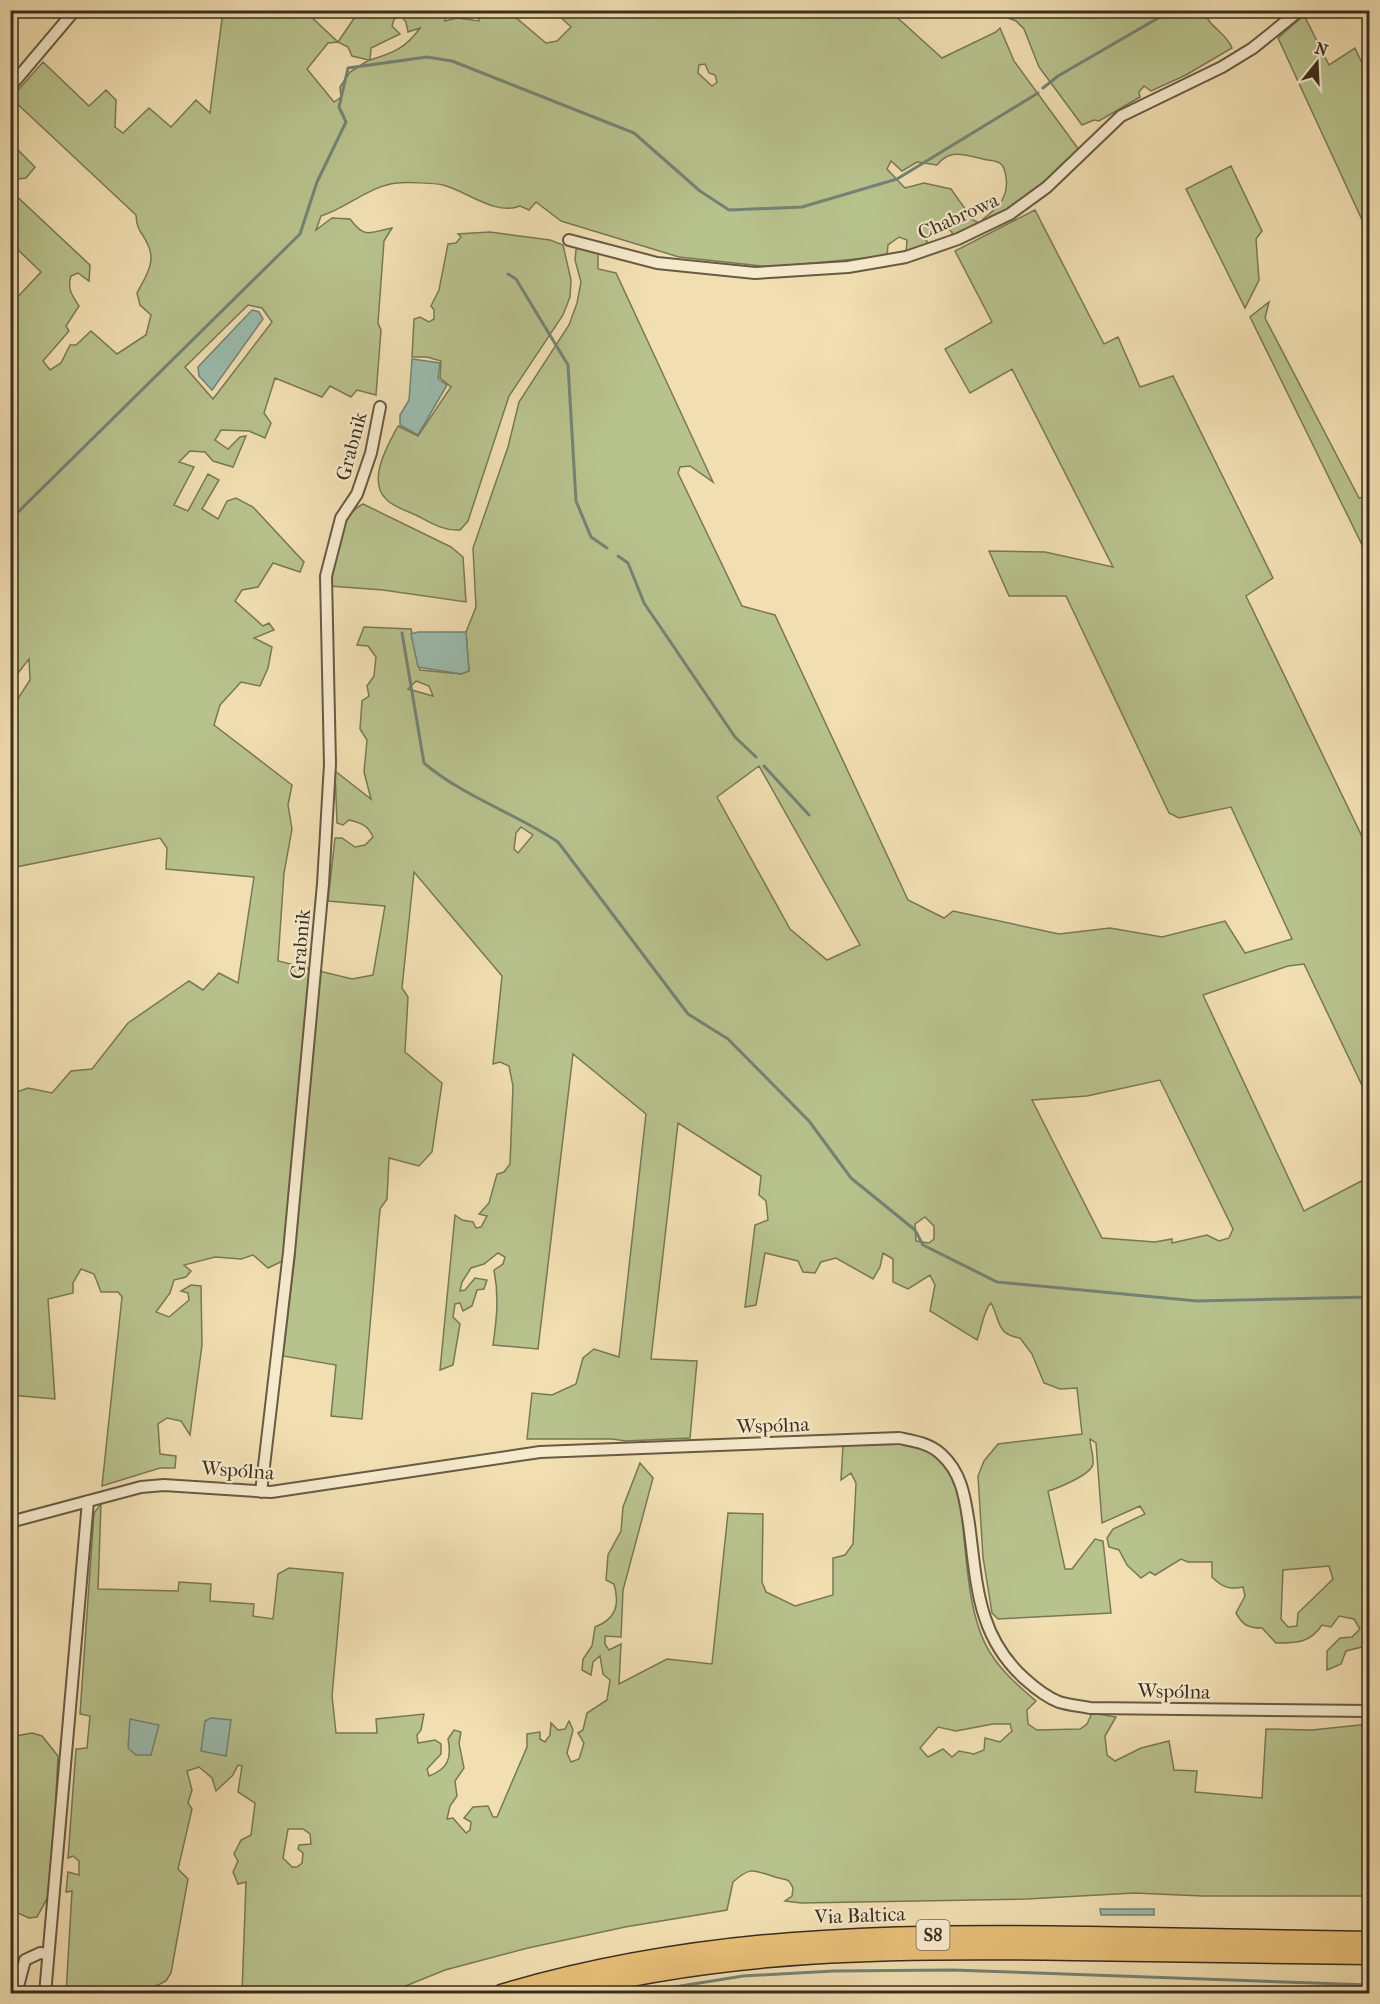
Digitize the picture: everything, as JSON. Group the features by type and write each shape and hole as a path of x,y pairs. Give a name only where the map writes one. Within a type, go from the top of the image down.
{"highway":[{"name":"Via Baltica","path":"501,1994 638,1960 731,1946 797,1940 964,1935 1370,1941"},
{"name":"Via Baltica","path":"556,1994 680,1968 823,1953 977,1949 1370,1955"}],"street":[{"path":"10,87 75,10"},
{"name":"Chabrowa","path":"569,240 657,263 755,273 849,267 915,254 958,238 1010,214 1047,187 1121,116 1222,67 1253,48 1300,10"},
{"name":"Grabnik","path":"261,1492 289,1251 323,884 330,764 326,576 341,518 357,494 370,453 380,407"},
{"name":"Wspólna","path":"10,1522 141,1487 164,1485 271,1492 540,1452 899,1438 922,1443 940,1453 954,1469 964,1491 980,1605 987,1630 1003,1656 1037,1690 1057,1701 1090,1708 1370,1711"},
{"path":"45,1994 87,1501"},
{"path":"16,1994 25,1960 40,1953 48,1954"}],"green space":[{"path":"1015,10 1204,11 1206,17 1226,38 1232,48 1186,75 1151,91 1144,86 1139,92 1140,97 1099,121 1094,120 1082,125 1039,67 1024,29 1016,21 1008,18"},
{"path":"223,11 305,11 338,42 359,11 374,11 378,16 388,16 391,11 446,11 445,21 457,18 479,21 478,12 475,11 508,11 546,43 557,41 571,27 554,11 890,11 942,58 1000,28 1014,61 1079,150 1023,201 984,224 983,219 998,206 1006,190 1005,173 1001,164 958,154 947,156 937,165 917,162 902,171 891,161 887,169 905,188 924,183 951,189 973,220 979,223 952,239 952,232 944,225 930,230 926,240 929,245 906,253 907,240 899,237 888,245 887,256 772,267 679,257 561,221 536,202 529,210 520,206 501,208 481,202 452,188 427,183 401,183 377,188 321,216 316,230 332,218 350,219 360,230 368,233 392,228 384,241 376,395 357,390 351,397 330,386 322,397 275,378 264,413 271,423 265,438 249,431 221,430 215,440 228,449 240,437 246,436 233,467 213,461 205,452 190,451 179,462 194,467 174,505 188,511 208,474 219,480 202,509 218,519 227,501 236,498 253,507 304,562 300,572 273,563 258,587 242,590 235,601 263,626 269,623 274,630 254,638 272,647 268,668 260,686 241,682 220,705 214,725 292,785 288,805 292,829 284,873 278,961 352,979 373,975 385,906 328,901 335,838 342,838 355,847 365,845 373,837 369,830 361,824 349,820 343,825 337,823 335,771 371,799 364,772 367,740 360,729 362,701 369,696 367,686 374,676 376,657 368,646 357,645 364,627 411,629 420,670 461,674 469,671 466,632 476,607 473,548 508,447 519,402 569,325 577,303 581,282 575,260 576,250 581,246 598,251 598,269 616,273 713,482 690,466 680,467 678,473 742,606 775,615 908,900 944,918 953,911 1059,934 1110,928 1162,937 1225,921 1245,953 1292,939 1231,807 1179,818 1169,813 1066,596 1009,596 989,551 1045,552 1113,567 1012,369 970,393 945,349 992,322 955,251 1035,210 1104,344 1118,337 1140,387 1173,376 1273,578 1246,596 1369,851 1369,1100 1304,964 1288,966 1203,995 1304,1211 1369,1177 1369,1637 1362,1647 1346,1651 1341,1664 1327,1670 1327,1651 1340,1638 1352,1637 1360,1629 1354,1619 1339,1616 1331,1627 1322,1625 1308,1639 1276,1643 1262,1628 1246,1625 1241,1620 1236,1613 1245,1596 1243,1587 1230,1588 1212,1577 1212,1562 1188,1562 1181,1559 1155,1575 1150,1572 1141,1578 1127,1565 1119,1550 1109,1547 1107,1538 1113,1529 1145,1514 1140,1506 1102,1523 1096,1443 1090,1439 1093,1461 1091,1468 1074,1480 1048,1491 1065,1569 1072,1569 1095,1539 1103,1541 1111,1613 998,1619 992,1613 983,1557 978,1476 984,1461 998,1444 1082,1434 1077,1388 1060,1389 1044,1383 1032,1354 1020,1338 1007,1334 1003,1330 991,1303 984,1315 977,1340 930,1311 935,1285 930,1275 908,1289 893,1282 893,1259 883,1253 880,1267 873,1279 836,1258 821,1262 815,1273 803,1272 798,1261 765,1253 756,1305 745,1307 755,1225 768,1220 766,1201 759,1195 761,1176 678,1123 651,1359 697,1361 690,1438 626,1441 527,1439 532,1393 552,1395 576,1384 583,1358 594,1349 619,1357 646,1114 573,1054 538,1349 493,1345 497,1307 494,1270 503,1264 505,1257 498,1253 484,1264 471,1268 462,1282 460,1291 465,1290 475,1278 487,1280 484,1289 477,1290 472,1306 463,1311 460,1303 455,1304 453,1317 460,1324 453,1365 440,1370 455,1215 462,1220 473,1222 476,1228 481,1227 487,1216 479,1214 489,1203 497,1174 504,1172 510,1164 513,1086 509,1066 500,1062 493,1064 502,976 414,872 402,988 408,997 405,1052 442,1083 432,1152 419,1166 389,1158 387,1199 380,1209 362,1419 331,1416 336,1365 283,1356 295,1255 268,1268 253,1255 241,1259 215,1257 184,1265 191,1271 186,1277 174,1280 170,1293 156,1312 169,1317 189,1300 188,1293 181,1291 191,1285 201,1286 202,1345 190,1435 181,1421 167,1418 158,1424 160,1454 176,1456 175,1468 160,1468 102,1486 122,1297 118,1292 101,1292 94,1274 81,1269 73,1283 73,1293 48,1299 55,1399 11,1395 11,1094 28,1088 52,1093 71,1071 92,1069 128,1023 189,981 203,990 219,973 238,983 254,877 166,869 167,848 160,838 11,868 10,761 17,700 30,680 29,659 11,682 11,304 41,272 11,243 11,191 90,265 89,281 78,273 71,276 70,288 79,306 66,326 69,331 43,361 50,370 61,363 70,345 76,345 91,331 117,354 146,335 151,315 140,305 137,293 151,258 148,245 137,225 136,215 11,98 43,62 89,106 106,90 116,100 115,127 123,133 149,108 171,127 196,100 210,113","holes":["401,16 406,22 408,32 420,28 398,49 370,60 371,48 400,34 392,26 394,19","338,42 348,47 352,56 369,60 350,72 340,87 341,97 334,102 307,69 328,43","705,64 709,73 715,75 717,82 712,86 698,73 699,65","248,305 262,308 272,322 213,399 185,367","416,681 429,686 433,696 408,689","759,766 860,945 827,960 790,929 717,797","521,827 533,835 518,853 514,849 516,833","1160,1080 1233,1229 1229,1238 1219,1241 1207,1235 1172,1243 1172,1239 1155,1242 1102,1238 1032,1100 1087,1096","925,1217 934,1226 934,1239 929,1243 916,1241 915,1224","1329,1566 1333,1579 1298,1613 1297,1626 1288,1627 1281,1619 1283,1570"]},
{"path":"1304,15 1329,65 1355,48 1369,78 1369,235 1278,38"},
{"path":"11,143 35,167 26,178 11,180"},
{"path":"1231,166 1262,231 1256,239 1259,280 1245,308 1186,189"},
{"path":"490,232 550,240 563,245 571,280 570,297 563,315 509,396 468,521 460,530 454,530 437,526 387,500 378,483 379,473 385,453 398,426 418,436 451,387 440,378 441,361 427,357 412,357 414,319 420,317 429,322 434,319 434,310 431,306 439,290 448,244 456,243 461,237 458,234"},
{"path":"1269,302 1265,318 1359,498 1369,497 1369,559 1250,317"},
{"path":"363,504 451,547 463,557 466,602 383,590 330,586 334,552 342,529 354,510"},
{"path":"903,1444 927,1452 948,1466 955,1478 961,1506 970,1589 977,1624 995,1661 1036,1701 1027,1710 1028,1724 1037,1730 1080,1729 1087,1724 1092,1713 1116,1717 1105,1736 1107,1755 1115,1761 1141,1748 1169,1741 1174,1770 1197,1771 1195,1792 1262,1798 1266,1729 1312,1730 1369,1724 1369,1896 1203,1896 1134,1893 1027,1899 801,1903 785,1901 792,1896 793,1888 789,1881 757,1871 749,1871 733,1882 727,1910 625,1927 528,1948 445,1970 386,1994 242,1993 246,1882 238,1884 233,1872 238,1861 234,1854 241,1840 251,1835 255,1803 238,1792 242,1766 238,1765 233,1775 216,1791 212,1778 199,1767 187,1771 192,1790 188,1803 192,1809 178,1869 188,1879 171,1973 166,1981 152,1988 150,1993 135,1993 133,1990 122,1993 66,1994 72,1891 66,1892 68,1872 79,1875 79,1861 73,1856 68,1858 76,1749 87,1748 90,1716 80,1714 94,1513 101,1504 98,1589 178,1591 179,1582 211,1584 210,1601 254,1604 253,1616 273,1619 278,1574 289,1568 343,1573 332,1696 336,1733 377,1733 376,1719 424,1714 421,1730 417,1735 418,1743 435,1740 441,1744 441,1754 427,1769 429,1776 441,1770 447,1762 448,1739 454,1730 461,1732 459,1743 464,1768 455,1781 457,1796 450,1806 447,1819 453,1818 466,1833 470,1830 471,1822 464,1818 473,1807 488,1806 493,1817 497,1817 527,1747 527,1734 540,1732 540,1739 545,1742 550,1735 551,1723 558,1730 565,1729 569,1721 573,1730 567,1753 571,1762 579,1759 584,1743 578,1733 583,1730 587,1713 607,1700 610,1680 603,1674 600,1656 593,1662 591,1675 582,1670 583,1659 592,1646 595,1627 608,1620 615,1610 617,1598 614,1584 606,1580 608,1555 621,1531 623,1507 640,1463 653,1478 623,1590 621,1637 605,1636 605,1644 609,1650 621,1644 619,1684 667,1659 712,1664 728,1513 763,1514 762,1582 766,1592 795,1606 833,1595 833,1558 845,1555 853,1544 856,1483 851,1473 841,1480 843,1445","holes":["993,1724 1010,1724 1012,1731 1000,1742 985,1738 984,1750 974,1754 959,1751 952,1757 943,1749 928,1757 920,1748 938,1727 956,1731","288,1829 303,1829 310,1834 311,1844 299,1845 298,1849 303,1853 302,1863 297,1867 292,1867 283,1858"]},
{"path":"32,1733 42,1736 58,1756 51,1891 37,1917 29,1918 11,1910 10,1795 16,1736"}],"shaded area":[{"path":"252,310 259,312 263,319 212,390 199,376 198,367"},
{"path":"412,359 440,363 438,379 447,385 418,435 400,425 400,415 409,400"},
{"path":"466,632 469,671 461,674 418,667 411,634"},
{"path":"211,1718 231,1720 226,1756 201,1751 205,1721"},
{"path":"130,1719 159,1725 151,1755 136,1755 128,1748"},
{"path":"1100,1909 1154,1909 1154,1915 1101,1915"}],"waterway":[{"path":"1043,88 1058,76 1172,10"},
{"path":"10,520 300,234 317,182 346,122 339,107 348,68 427,57 452,61 634,133 700,191 729,210 802,207 897,179 1038,93"},
{"path":"508,274 516,279 568,365 576,501 591,537 607,548"},
{"path":"618,556 628,563 644,603 735,737 756,757"},
{"path":"402,633 424,763 456,786 558,842 688,1014 728,1039 809,1121 851,1178 915,1230 923,1245 997,1282 1197,1301 1370,1297"},
{"path":"764,766 809,815"},
{"path":"631,1994 743,1976 834,1971 952,1970 1370,1985"}]}
